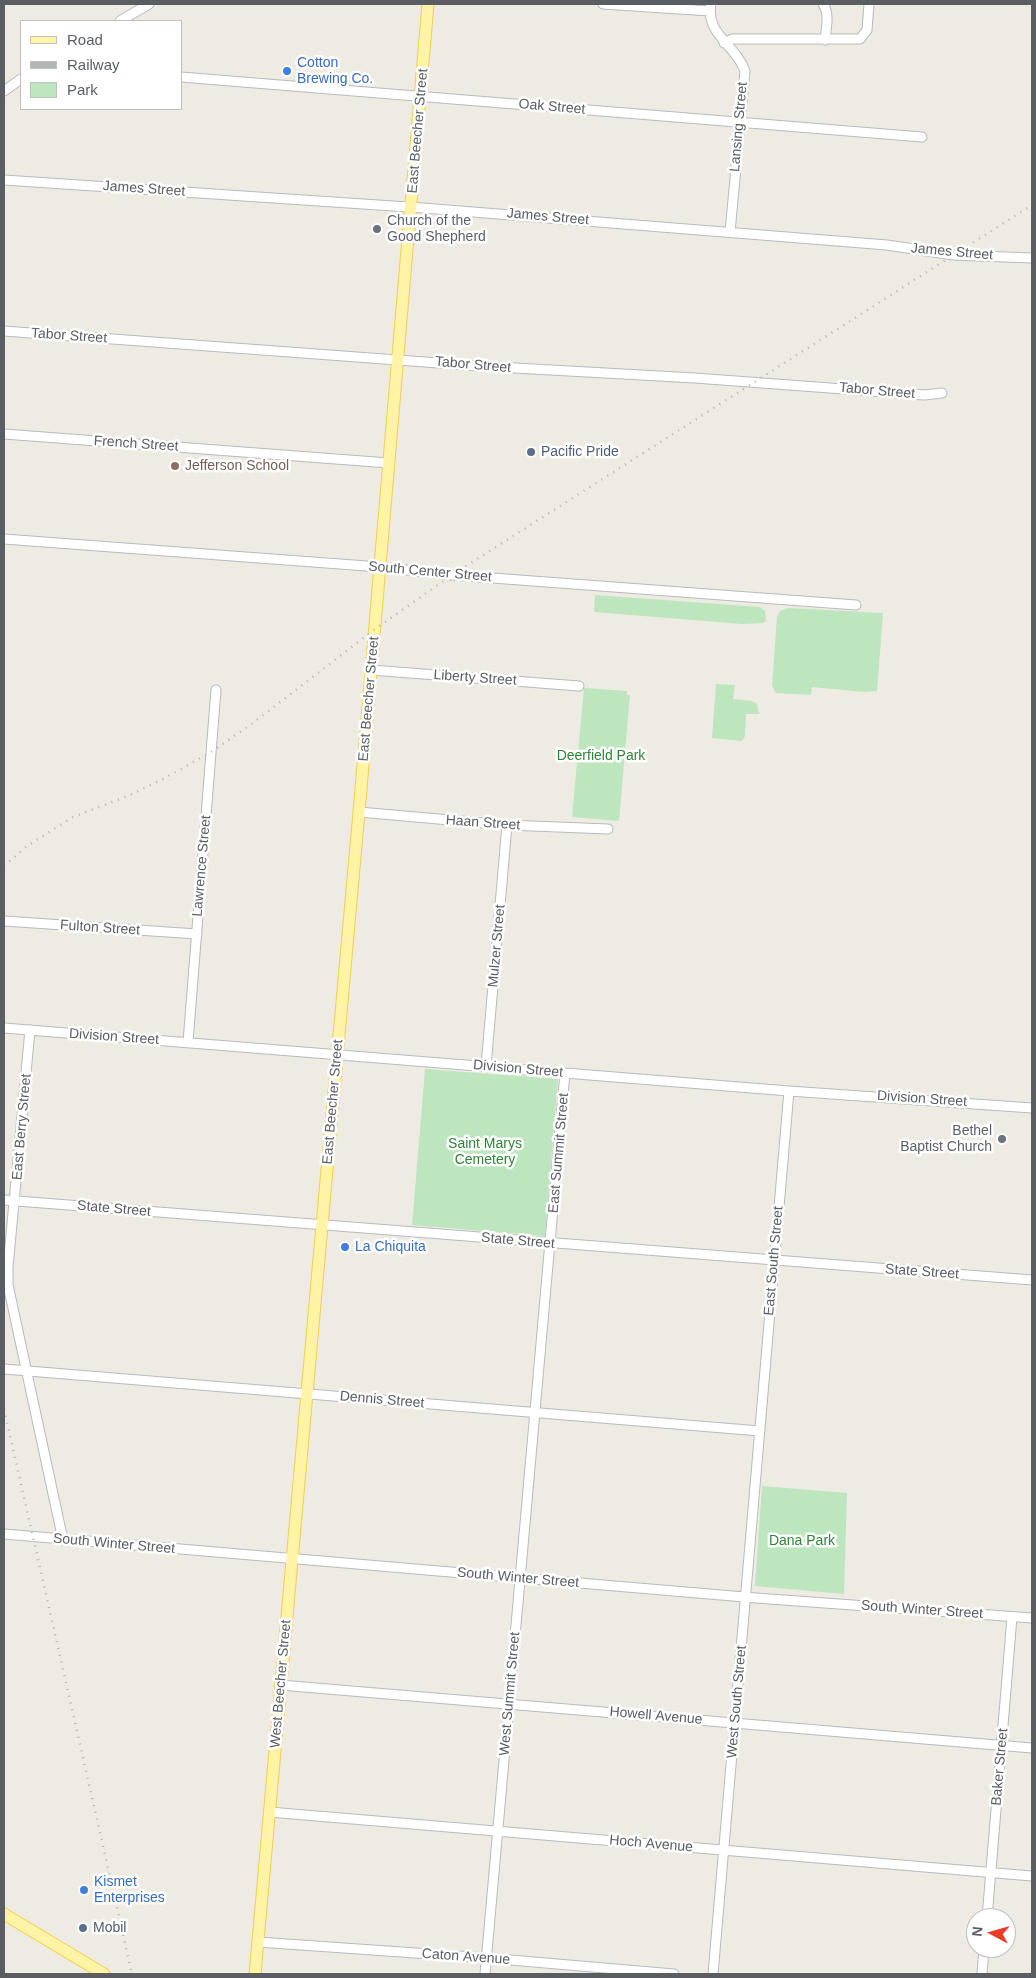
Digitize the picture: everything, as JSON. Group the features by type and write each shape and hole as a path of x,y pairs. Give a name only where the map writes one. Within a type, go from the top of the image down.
{"main road":[{"name":"East Beecher Street","path":"307,1393 412,207 428,4"},
{"name":"West Beecher Street","path":"255,1974 307,1393"},
{"path":"4,1914 88,1970 104,1974"}],"street":[{"path":"121,20 136,8 149,4"},
{"path":"603,4 710,7"},
{"path":"823,4 826,8 827,17 825,40"},
{"path":"724,43 732,39 860,39 867,30 869,4"},
{"name":"Lansing Street","path":"710,7 713,27 724,43 737,56 744,71 730,232"},
{"name":"Oak Street","path":"182,77 922,138"},
{"path":"4,91 20,80"},
{"name":"James Street","path":"4,180 412,207 730,232 887,246 953,255 1032,258"},
{"name":"Tabor Street","path":"4,331 534,370 724,380 924,395 942,393"},
{"name":"French Street","path":"4,434 389,463"},
{"name":"South Center Street","path":"4,539 856,605"},
{"name":"Liberty Street","path":"371,670 579,686"},
{"name":"Lawrence Street","path":"188,1042 216,690"},
{"name":"Haan Street","path":"359,812 507,826 608,829"},
{"name":"Mulzer Street","path":"486,1066 507,826"},
{"name":"Fulton Street","path":"4,921 197,934"},
{"name":"Division Street","path":"4,1028 1032,1108"},
{"name":"East Berry Street","path":"30,1030 8,1267 8,1285 63,1540"},
{"name":"East Summit Street","path":"536,1414 565,1073"},
{"name":"East South Street","path":"760,1430 789,1090"},
{"name":"State Street","path":"4,1200 774,1262 1032,1280"},
{"name":"Dennis Street","path":"4,1369 307,1393 536,1414 760,1430"},
{"name":"West Summit Street","path":"485,1974 536,1414"},
{"name":"West South Street","path":"713,1974 760,1430"},
{"name":"South Winter Street","path":"4,1534 746,1597 1032,1618"},
{"name":"Baker Street","path":"988,1908 1012,1617"},
{"name":"Howell Avenue","path":"280,1685 1032,1748"},
{"name":"Hoch Avenue","path":"269,1812 1032,1876"},
{"name":"Caton Avenue","path":"258,1942 487,1958 674,1974"},
{"path":"982,1974 983,1958"}],"green space":[{"path":"595,595 760,607 765,611 766,621 742,624 594,612"},
{"path":"788,608 883,613 877,691 865,692 812,687 811,695 776,693 772,686 777,617 780,611"},
{"path":"716,684 735,685 733,699 752,701 757,704 759,714 746,714 745,736 742,741 712,738"},
{"name":"Deerfield Park","path":"584,688 627,691 627,695 630,695 619,821 572,817"},
{"name":"Saint Marys Cemetery","path":"425,1069 558,1079 545,1236 412,1225"},
{"name":"Dana Park","path":"762,1486 847,1493 844,1594 755,1586"}],"railway":[{"path":"4,866 27,846 73,817 128,796 211,752 253,723 375,629 452,575 1032,205"},
{"path":"4,1409 132,1974"}],"place":[{"name":"Cotton Brewing Co.","path":"287,71"},
{"name":"Church of the Good Shepherd","path":"377,229"},
{"name":"Pacific Pride","path":"531,452"},
{"name":"Jefferson School","path":"175,466"},
{"name":"Bethel Baptist Church","path":"1002,1139"},
{"name":"La Chiquita","path":"345,1247"},
{"name":"Kismet Enterprises","path":"84,1890"},
{"name":"Mobil","path":"83,1928"}]}
